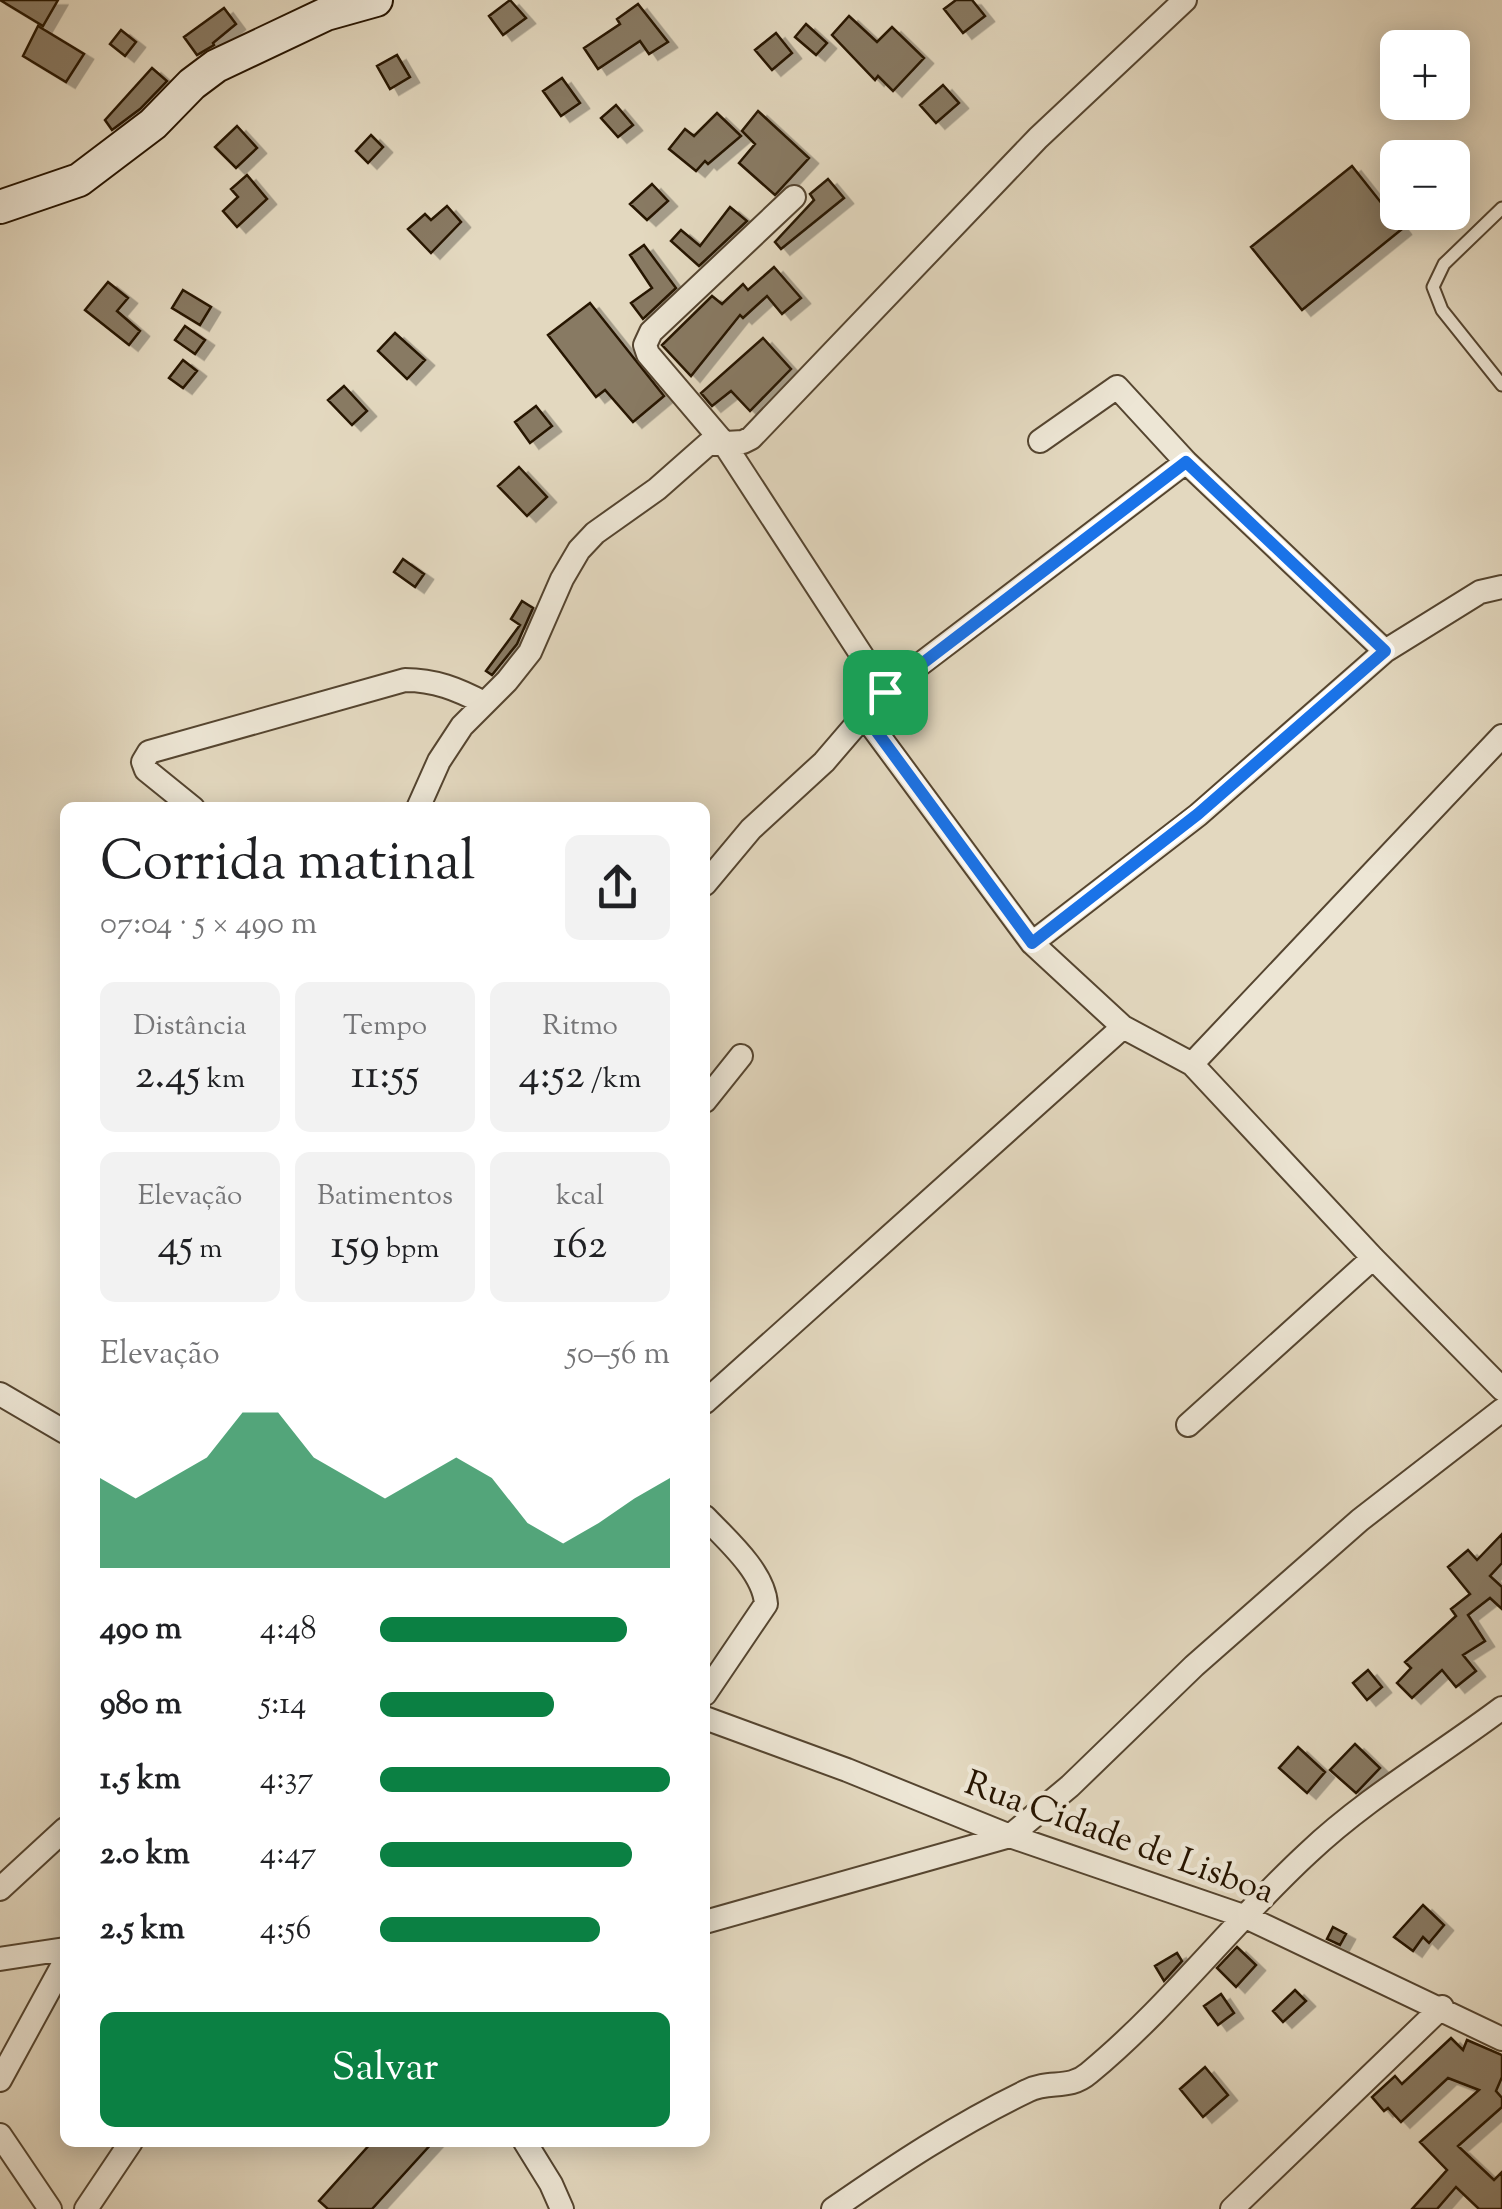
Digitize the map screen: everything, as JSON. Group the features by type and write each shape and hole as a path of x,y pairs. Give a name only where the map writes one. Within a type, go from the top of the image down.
{"street":[{"path":"0,207 79,180 153,124 192,84 216,66 326,14 376,0"},
{"path":"421,802 439,761 462,726 530,652 562,579 587,542 708,444 750,438 1038,138 1185,0"},
{"path":"794,197 651,332 645,345 648,354 722,442 885,692"},
{"path":"1040,442 1117,387 1186,462 1385,651"},
{"path":"710,878 751,829 824,762 885,692 1186,462"},
{"path":"1032,943 1198,814 1385,651 1480,592 1502,587"},
{"path":"186,802 146,770 143,762 149,752 405,680 450,686 484,703"},
{"path":"866,717 1032,943 1123,1027 1192,1064 1502,1389"},
{"path":"1192,1064 1502,736"},
{"path":"710,1398 1123,1027"},
{"path":"710,1095 741,1056"},
{"path":"1188,1426 1374,1258"},
{"path":"0,1394 60,1428"},
{"path":"710,1921 1010,1836 1070,1786 1194,1666 1360,1520 1502,1410"},
{"path":"710,1523 765,1590 766,1604 710,1687"},
{"path":"833,2209 914,2153 1022,2093 1042,2083 1064,2086 1086,2077 1168,1999 1308,1852 1502,1708"},
{"name":"Rua Cidade de Lisboa","path":"710,1720 1010,1836 1246,1917 1502,2039"},
{"path":"0,1888 60,1834"},
{"path":"0,1959 60,1949"},
{"path":"0,2080 57,1996"},
{"path":"1232,2209 1442,2008"},
{"path":"0,2134 50,2209"},
{"path":"86,2209 128,2147"},
{"path":"528,2147 562,2209"}],"lane":[{"path":"1502,208 1444,264 1433,288 1442,310 1502,384"}],"building":[{"path":"0,0 58,0 43,26"},
{"path":"510,0 526,18 503,35 489,16"},
{"path":"956,0 972,0 985,16 963,33 944,9"},
{"path":"638,4 668,42 649,54 640,41 598,69 584,48 620,24 617,19"},
{"path":"224,8 236,24 197,55 184,37"},
{"path":"849,16 877,42 892,27 924,58 893,91 878,76 875,80 832,35"},
{"path":"806,24 827,43 816,55 795,37"},
{"path":"38,26 84,54 66,82 23,56"},
{"path":"121,30 136,42 125,56 110,44"},
{"path":"776,33 792,53 772,70 755,50"},
{"path":"397,55 410,77 390,89 377,66"},
{"path":"152,68 167,81 112,130 105,120"},
{"path":"562,78 580,103 561,116 543,91"},
{"path":"943,85 959,103 936,123 920,105"},
{"path":"616,105 633,125 618,137 601,118"},
{"path":"758,111 809,158 775,195 739,163 755,144 742,131"},
{"path":"717,113 741,136 696,171 669,149 685,129 694,136"},
{"path":"237,126 257,148 236,168 215,147"},
{"path":"371,135 383,147 368,163 356,151"},
{"path":"1352,166 1380,201 1380,230 1401,230 1302,310 1251,247"},
{"path":"247,175 267,199 237,227 223,211 238,197 231,189"},
{"path":"828,179 844,198 781,249 775,242 814,200 810,194"},
{"path":"652,184 668,201 647,220 630,204"},
{"path":"447,206 461,222 431,253 408,229 425,214 431,220"},
{"path":"730,207 747,221 699,266 671,241 681,230 700,246"},
{"path":"644,245 676,288 643,319 631,303 652,288 630,255"},
{"path":"774,267 801,298 782,314 767,296 743,318 740,315 691,376 662,345 712,296 722,304 743,284 748,290"},
{"path":"108,282 128,298 117,311 140,331 129,345 85,310"},
{"path":"183,290 211,307 200,325 172,308"},
{"path":"590,303 664,396 633,422 605,390 596,397 548,335"},
{"path":"185,326 205,340 195,354 175,340"},
{"path":"395,333 425,360 407,379 378,351"},
{"path":"763,338 791,369 750,411 731,391 712,406 701,393"},
{"path":"183,360 197,371 183,388 169,378"},
{"path":"344,386 367,411 352,425 328,400"},
{"path":"536,406 552,426 530,443 515,422"},
{"path":"519,467 547,497 527,516 498,486"},
{"path":"403,559 424,574 415,587 394,572"},
{"path":"522,601 533,608 517,644 492,675 486,671 520,625 511,619"},
{"path":"1502,1534 1502,1563 1490,1576 1502,1587 1502,1609 1490,1598 1468,1615 1485,1641 1463,1655 1476,1671 1456,1687 1442,1670 1412,1698 1397,1683 1411,1668 1405,1662 1456,1616 1451,1609 1470,1594 1448,1567 1468,1550 1477,1560"},
{"path":"1368,1670 1382,1687 1367,1700 1353,1683"},
{"path":"1355,1744 1380,1768 1356,1793 1330,1770"},
{"path":"1298,1747 1325,1772 1307,1793 1279,1768"},
{"path":"1423,1905 1444,1925 1429,1943 1423,1937 1413,1951 1394,1937"},
{"path":"1333,1927 1346,1934 1340,1945 1327,1939"},
{"path":"1237,1947 1256,1965 1236,1987 1217,1968"},
{"path":"1177,1953 1182,1961 1164,1981 1155,1966"},
{"path":"1295,1990 1306,2001 1283,2022 1273,2011"},
{"path":"1221,1994 1234,2013 1218,2025 1204,2006"},
{"path":"1451,2038 1463,2050 1467,2040 1502,2055 1502,2077 1496,2091 1502,2098 1502,2107 1458,2146 1494,2180 1502,2172 1502,2209 1479,2209 1456,2187 1437,2209 1412,2209 1447,2170 1420,2142 1479,2090 1448,2078 1401,2122 1372,2097 1395,2076 1402,2084"},
{"path":"1205,2067 1228,2095 1203,2117 1180,2089"},
{"path":"368,2147 428,2147 372,2209 328,2209 319,2201"}],"route":[{"path":"1186,462 1385,651 1198,814 1032,943 866,717 885,692 1186,462"}]}
